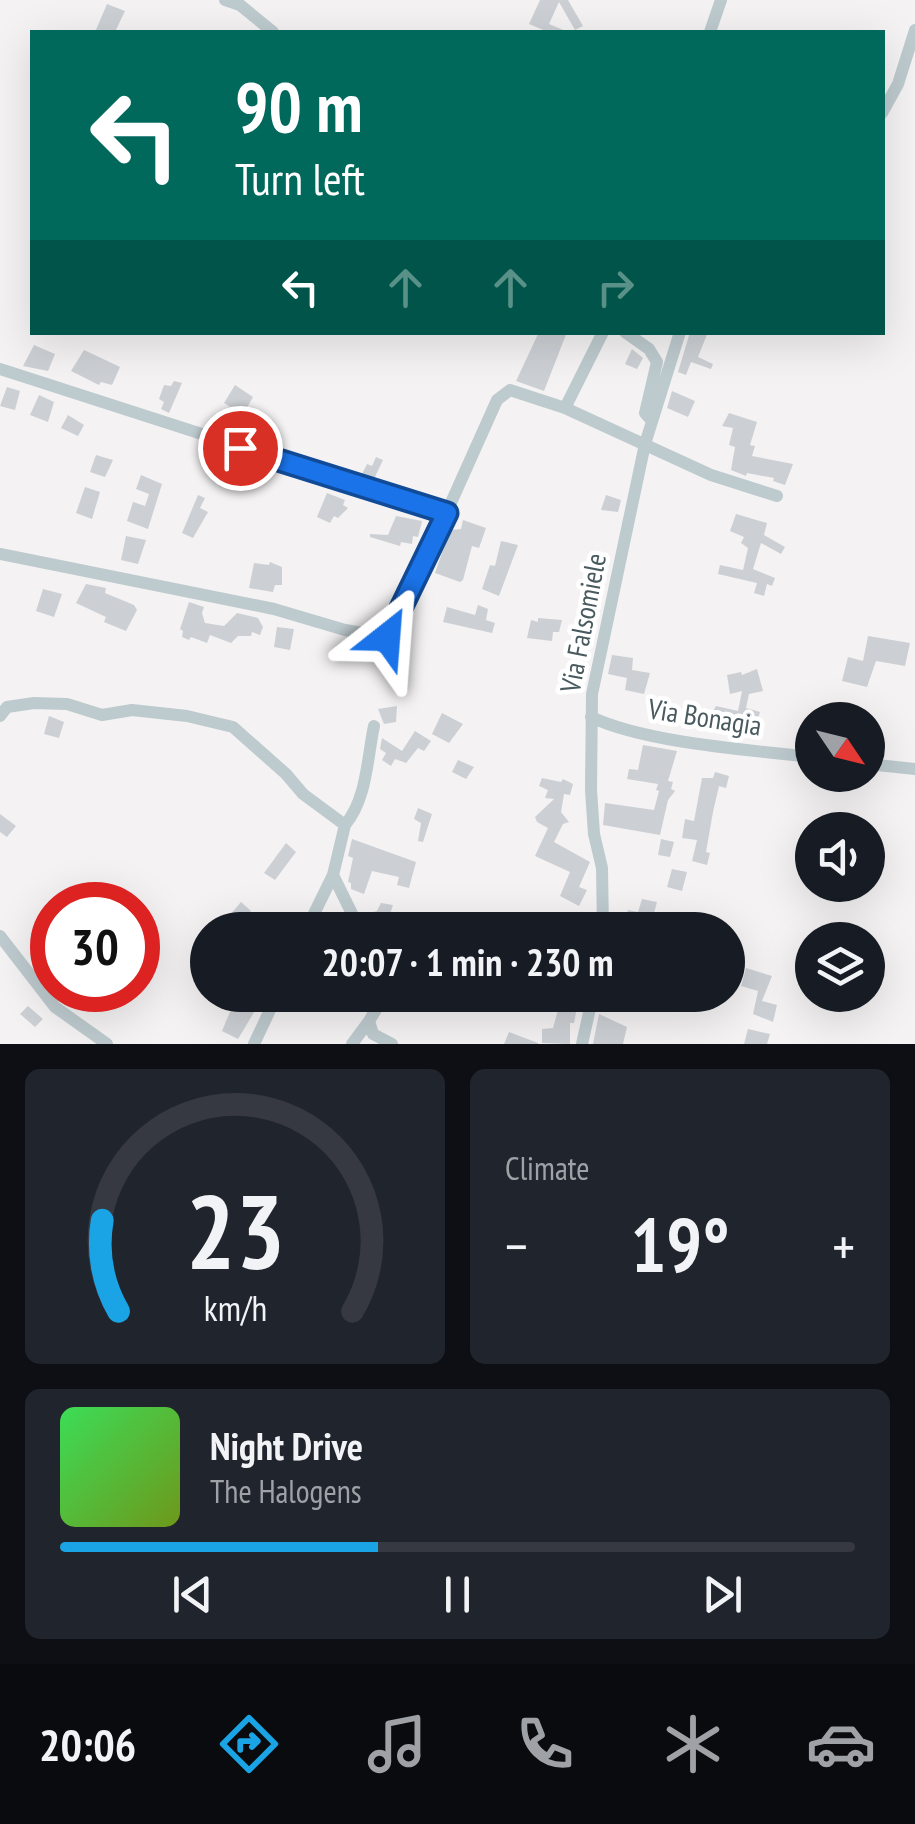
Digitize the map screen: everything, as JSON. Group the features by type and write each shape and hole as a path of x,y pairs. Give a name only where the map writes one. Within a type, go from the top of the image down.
{"street":[{"path":"226,0 240,5 271,30"},
{"path":"711,30 721,0"},
{"path":"885,108 898,84 915,30"},
{"path":"565,408 602,335"},
{"path":"629,335 649,350 657,362 645,413 652,421"},
{"name":"Via Falsomiele","path":"603,912 602,868 594,834 591,790 592,694 645,444 679,335"},
{"path":"0,369 447,513"},
{"path":"0,554 274,609 345,630 387,637 497,400 504,392 516,391 565,408 710,475 777,496"},
{"path":"0,716 7,708 67,704 102,715 132,710 187,716 233,727 304,794 345,825"},
{"name":"Via Bonagia","path":"591,717 642,733 795,755"},
{"path":"315,912 333,875 345,825 354,815 363,788 374,726"},
{"path":"885,766 915,769"},
{"path":"333,875 351,912"},
{"path":"0,936 55,1006 107,1044"},
{"path":"254,1044 269,1012"},
{"path":"352,1044 375,1012"},
{"path":"582,1044 589,1012"},
{"path":"369,1022 373,1034 392,1044"}],"building":[{"path":"540,0 568,0 583,26 575,30 559,2 549,24 563,30 543,30 529,24"},
{"path":"107,4 125,11 116,30 96,30"},
{"path":"538,335 566,335 544,391 516,381"},
{"path":"689,335 707,335 698,357 713,364 711,369 691,362 686,375 678,372"},
{"path":"34,345 55,354 48,371 23,366"},
{"path":"632,349 643,358 637,369 625,364"},
{"path":"84,350 120,367 112,385 99,385 71,371"},
{"path":"174,381 182,383 169,413 161,409 164,402 159,399 164,385 171,386"},
{"path":"235,385 253,397 243,415 224,403"},
{"path":"7,387 20,391 15,410 0,406"},
{"path":"672,391 695,401 688,417 667,408"},
{"path":"39,395 54,402 48,422 30,415"},
{"path":"729,413 757,422 750,445 755,446 752,456 793,464 785,485 773,481 774,478 747,473 746,476 731,470 735,447 729,445 733,428 722,426"},
{"path":"68,415 84,425 78,436 61,428"},
{"path":"96,455 113,460 105,477 90,472"},
{"path":"376,457 383,460 374,479 362,474"},
{"path":"141,475 162,484 148,529 127,521 133,502 145,506 149,494 136,489"},
{"path":"85,487 100,492 92,519 76,513"},
{"path":"327,493 345,500 343,505 348,508 330,523 317,517"},
{"path":"198,495 205,498 200,508 208,512 193,538 182,533"},
{"path":"606,495 621,500 618,512 601,510"},
{"path":"736,514 767,523 764,535 785,547 781,554 761,543 753,569 775,578 772,586 767,584 764,596 754,593 757,583 718,574 720,565 743,570 748,548 741,543 744,537 730,531"},
{"path":"396,516 422,521 412,544 401,542 400,546 370,537 388,535"},
{"path":"463,520 486,528 479,548 472,546 460,582 435,573 450,530 461,529"},
{"path":"126,536 146,540 138,564 121,560"},
{"path":"501,541 518,545 499,596 482,589 490,565 495,566"},
{"path":"270,562 282,567 282,585 275,585 273,592 249,588 254,563"},
{"path":"86,584 106,588 105,593 134,605 137,610 126,631 76,603"},
{"path":"43,589 62,594 54,617 36,611"},
{"path":"189,602 204,607 205,623 224,626 237,613 258,618 263,627 260,635 252,632 251,636 238,636 231,643 210,635 207,643 182,637 180,629"},
{"path":"478,605 488,609 486,620 495,623 492,633 443,622 447,607 475,615"},
{"path":"538,618 562,620 552,641 527,638 531,620 538,622"},
{"path":"277,627 294,629 290,650 274,647"},
{"path":"868,636 910,643 905,666 876,661 867,687 842,681 848,657 863,661"},
{"path":"612,655 633,658 632,670 650,673 644,694 625,690 627,678 608,674"},
{"path":"757,669 763,691 749,694 746,708 760,712 757,722 749,719 741,730 714,723 716,716 712,713 716,706 738,711 742,691 730,694 727,675"},
{"path":"397,706 396,722 384,724 378,709"},
{"path":"442,713 463,724 449,743 432,734"},
{"path":"49,716 64,722 59,738 44,734"},
{"path":"415,731 431,741 424,751 418,748 406,763 395,759 391,766 382,760 386,753 380,749 382,738 402,751"},
{"path":"643,745 677,751 668,781 673,782 671,789 675,791 668,800 660,835 603,825 605,803 654,810 658,784 627,779 629,769 638,770"},
{"path":"458,760 474,767 466,779 452,772"},
{"path":"715,772 729,776 726,788 719,786 707,865 692,861 697,840 682,838 685,819 694,821 702,778 713,778"},
{"path":"542,778 561,782 563,779 573,784 570,795 564,794 561,812 569,822 563,824 554,842 590,862 579,887 587,890 579,906 560,896 570,872 535,856 548,828 535,817 554,799 545,798 548,790 539,786"},
{"path":"418,808 432,814 423,842 418,841 421,823 414,819"},
{"path":"0,814 16,826 7,837 0,832"},
{"path":"352,839 416,862 409,888 397,885 399,877 372,871 364,894 351,889 348,882 353,858 348,856"},
{"path":"661,839 674,842 670,857 658,855"},
{"path":"286,843 296,852 275,880 264,873"},
{"path":"672,869 687,872 682,891 667,887"},
{"path":"642,899 657,902 654,912 638,912"},
{"path":"241,902 251,911 250,912 233,912"},
{"path":"381,903 393,905 391,912 373,912"},
{"path":"746,968 772,976 762,1001 777,1005 773,1022 753,1014 758,991 745,987"},
{"path":"28,1006 30,1012 43,1019 35,1027 20,1014"},
{"path":"230,1012 254,1012 238,1039 222,1031"},
{"path":"557,1012 576,1012 574,1023 570,1023 570,1044 542,1043 542,1029 553,1028"},
{"path":"599,1014 627,1027 623,1044 593,1044"},
{"path":"748,1029 770,1034 767,1044 744,1044"},
{"path":"509,1032 538,1043 538,1044 504,1044"}],"route":[{"path":"240,448 447,513 387,637"}]}
